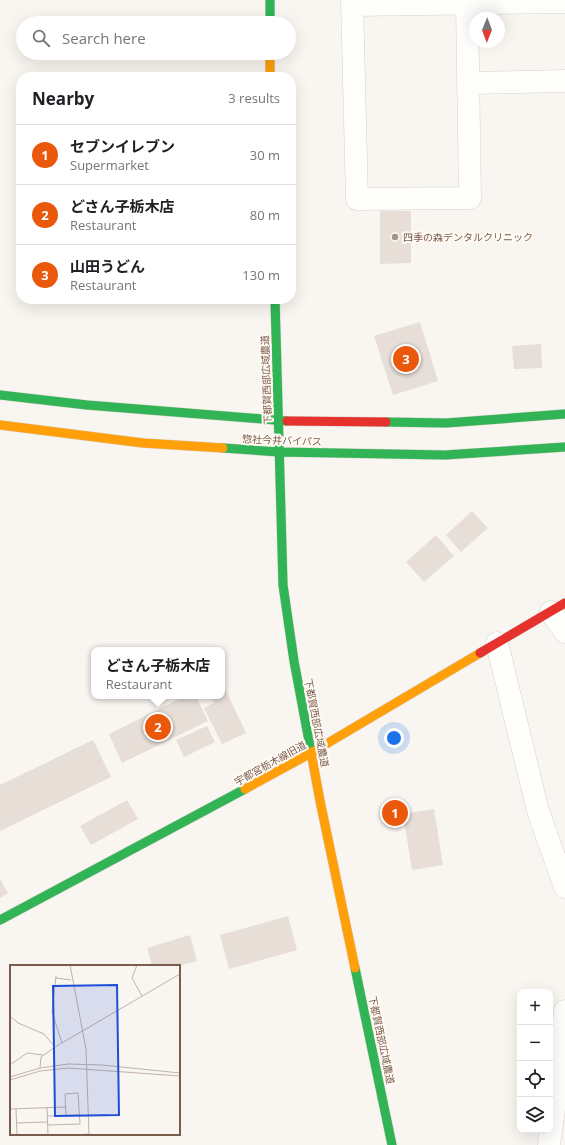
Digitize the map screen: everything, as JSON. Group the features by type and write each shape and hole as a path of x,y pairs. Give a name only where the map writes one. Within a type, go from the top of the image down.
{"street":[{"path":"270,0 270,16"},
{"path":"467,4 470,198 358,199 352,3 467,4 565,2"},
{"path":"270,60 270,72"},
{"path":"468,84 565,81"},
{"name":"下都賀西部広域農道","path":"274,304 283,585 294,661 311,753 392,1145"},
{"name":"惣社今井バイパス","path":"0,395 87,405 278,421 446,423 565,414"},
{"name":"惣社今井バイパス","path":"0,425 143,443 279,452 444,455 565,447"},
{"path":"558,607 565,632"},
{"name":"宇都宮栃木線旧道","path":"0,920 311,753 558,607"},
{"path":"496,643 538,811 565,886"},
{"path":"548,1145 558,1078 565,1011"}],"building":[{"name":"四季の森デンタルクリニック","path":"380,211 411,211 411,263 380,264"},
{"path":"420,322 438,381 393,395 374,336"},
{"path":"541,344 542,368 514,369 512,346"},
{"path":"472,511 488,528 461,552 446,535"},
{"path":"436,535 454,556 424,582 406,562"},
{"path":"225,688 246,733 222,744 204,708 214,703 212,699 225,699"},
{"path":"179,699 197,699 208,721 122,763 109,734"},
{"path":"207,726 215,742 184,757 176,740"},
{"path":"93,740 111,777 0,831 0,785"},
{"path":"127,800 138,819 91,845 80,826"},
{"path":"434,809 443,865 412,870 403,814"},
{"path":"0,879 8,893 0,898"},
{"path":"288,916 297,950 229,969 220,935"},
{"path":"190,935 197,961 180,965 152,965 147,948"}],"traffic: fast":[{"path":"270,0 270,16"},
{"path":"275,304 283,585 294,661 311,752"},
{"path":"0,395 87,405 287,421"},
{"path":"386,422 446,423 565,414"},
{"path":"223,448 279,452 445,455 565,447"},
{"path":"0,920 245,789"},
{"path":"355,968 392,1145"}],"traffic: slow":[{"path":"270,60 270,72"},
{"path":"0,425 143,443 223,448"},
{"path":"245,789 311,753 480,653"},
{"path":"311,752 355,968"}],"traffic: jam":[{"path":"287,421 386,422"},
{"path":"480,653 565,603"}],"place":[{"name":"四季の森デンタルクリニック","path":"395,237"},
{"name":"山田うどん","path":"406,359"},
{"name":"どさん子栃木店","path":"158,727"},
{"name":"セブンイレブン","path":"395,813"}]}
